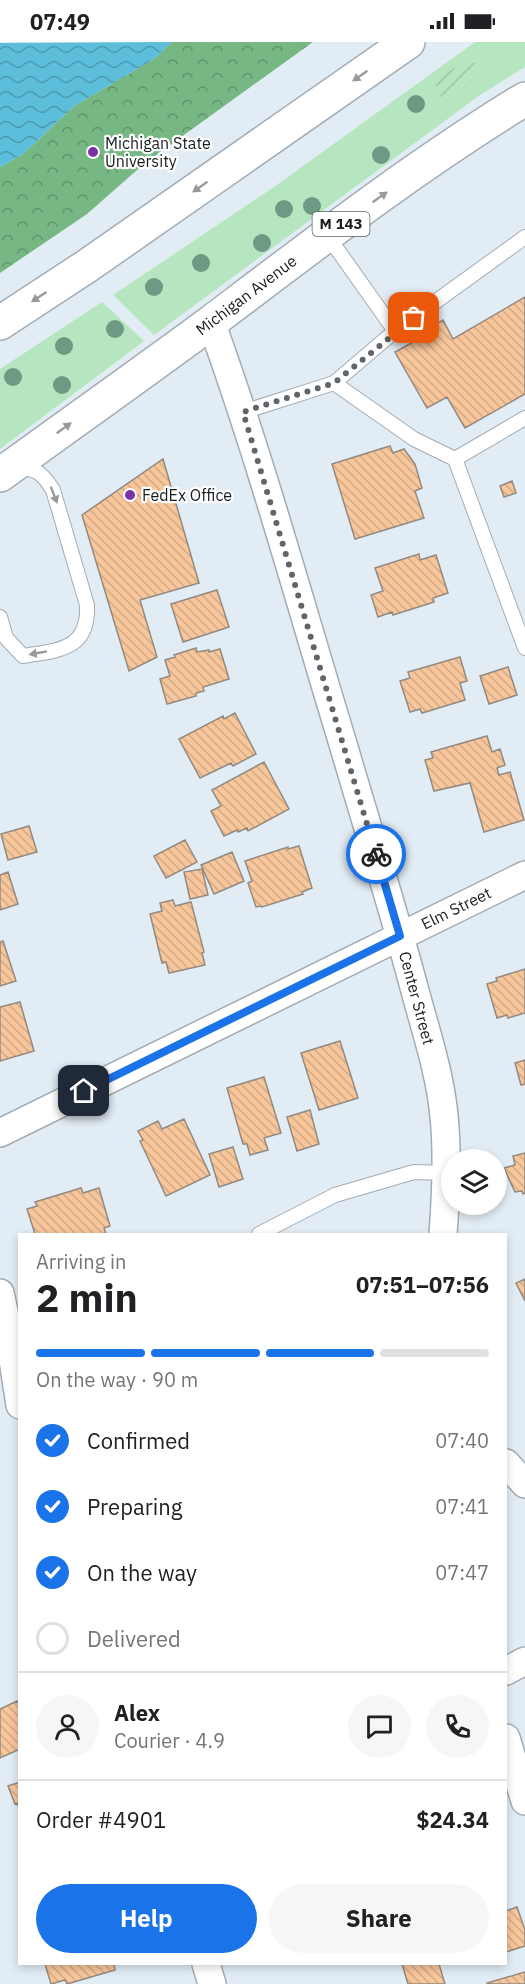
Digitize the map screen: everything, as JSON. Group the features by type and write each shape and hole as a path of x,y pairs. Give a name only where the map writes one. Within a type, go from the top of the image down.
{"main road":[{"path":"0,323 408,42"},
{"name":"Michigan Avenue","path":"4,471 212,322 326,234 437,156 525,99"}],"street":[{"name":"Center Street","path":"212,322 243,412 400,936 439,1082 444,1116 445,1149"},
{"name":"Elm Street","path":"0,1132 525,874"},
{"name":"Center Street","path":"442,1233 443,1215"},
{"path":"0,1297 9,1334 18,1392"},
{"path":"507,1464 525,1484"},
{"path":"507,1670 525,1661"},
{"path":"507,1741 525,1801"},
{"path":"206,1965 212,1984"}],"lane":[{"path":"326,234 395,331"},
{"path":"243,412 334,383 395,331 525,237"},
{"path":"334,383 414,440 455,459 525,648"},
{"path":"455,459 525,417"},
{"path":"0,617 6,638 23,656 58,650 72,644 82,634 88,621 87,605 53,490 45,477 30,468 4,471"},
{"path":"261,1233 335,1195 414,1172 441,1173"}],"green space":[{"path":"172,42 313,42 145,163 87,214 0,273 0,167 23,154 74,106 154,59"},
{"path":"475,42 525,42 525,67 480,95 154,335 113,295 274,187"},
{"path":"472,62 477,64 479,69 477,74 454,96 448,99 443,98 438,93 436,83 452,69"},
{"path":"102,302 144,341 0,449 0,369"}],"water":[{"path":"172,42 154,59 74,106 23,154 0,167 0,43"}],"building":[{"path":"525,297 525,394 465,428 447,397 427,408 395,352 415,341 413,338 443,320 453,339"},
{"path":"390,446 393,453 404,449 415,464 422,488 415,491 424,518 355,539 332,464"},
{"path":"163,459 199,583 140,600 157,657 129,671 82,515"},
{"path":"512,481 516,493 504,497 500,486"},
{"path":"419,554 420,560 436,555 448,593 433,598 434,602 393,615 392,612 378,617 371,595 383,591 375,568"},
{"path":"217,590 229,627 183,642 171,604"},
{"path":"196,648 197,652 220,649 229,679 203,687 204,691 196,693 196,696 167,704 160,679 170,676 165,660"},
{"path":"460,657 467,681 460,683 465,700 422,713 420,709 410,712 400,681 410,678 408,672"},
{"path":"508,667 517,695 489,704 480,676"},
{"path":"235,713 256,754 233,766 231,763 200,778 179,739 223,716 224,719"},
{"path":"487,736 492,752 500,749 505,765 497,768 499,775 510,772 524,820 484,832 470,783 434,791 425,760 433,758 431,752"},
{"path":"264,762 289,809 248,831 247,828 238,832 237,830 224,836 211,811 221,806 212,790"},
{"path":"29,826 37,852 8,860 1,834"},
{"path":"185,840 197,862 166,878 154,856"},
{"path":"299,846 312,888 302,892 303,894 256,907 248,883 252,881 245,861 288,847 288,849"},
{"path":"232,852 244,881 214,894 201,865"},
{"path":"202,869 208,895 190,899 184,872"},
{"path":"8,872 18,904 0,910 0,875"},
{"path":"173,900 175,906 191,902 204,952 202,953 205,965 169,973 166,962 162,963 150,914 162,911 160,903"},
{"path":"3,941 16,981 0,986 0,942"},
{"path":"525,969 525,1013 508,1018 507,1015 497,1018 487,984 497,981 496,978"},
{"path":"20,1002 34,1051 0,1061 0,1007"},
{"path":"340,1041 358,1098 319,1110 301,1053"},
{"path":"525,1060 525,1084 521,1085 515,1063"},
{"path":"264,1077 281,1133 264,1138 268,1150 250,1155 247,1144 243,1144 227,1088"},
{"path":"310,1110 319,1144 297,1151 287,1117"},
{"path":"184,1119 210,1175 166,1196 140,1141 143,1140 138,1131 158,1121 162,1129"},
{"path":"233,1147 243,1179 219,1187 209,1154"},
{"path":"525,1153 525,1193 523,1194 522,1191 515,1192 507,1175 507,1167 515,1165 513,1156"},
{"path":"81,1188 83,1193 99,1188 110,1226 104,1228 106,1233 35,1233 27,1209 37,1206 35,1202"},
{"path":"525,1279 525,1301 516,1283"},
{"path":"17,1701 18,1703 18,1750 0,1758 0,1709"},
{"path":"18,1783 18,1805 15,1804 8,1786"},
{"path":"517,1907 525,1930 525,1946 507,1952 507,1911"},
{"path":"45,1965 114,1965 115,1970 67,1984 65,1980 51,1984"},
{"path":"402,1965 439,1965 445,1984 408,1984"},
{"path":"525,1972 525,1984 487,1984 487,1983"}],"way so far":[{"path":"376,854 243,412 334,383 395,331 414,318"}],"place":[{"name":"Michigan State University","path":"93,152"},
{"name":"FedEx Office","path":"130,495"}],"route":[{"path":"84,1091 400,936 376,854"}]}
